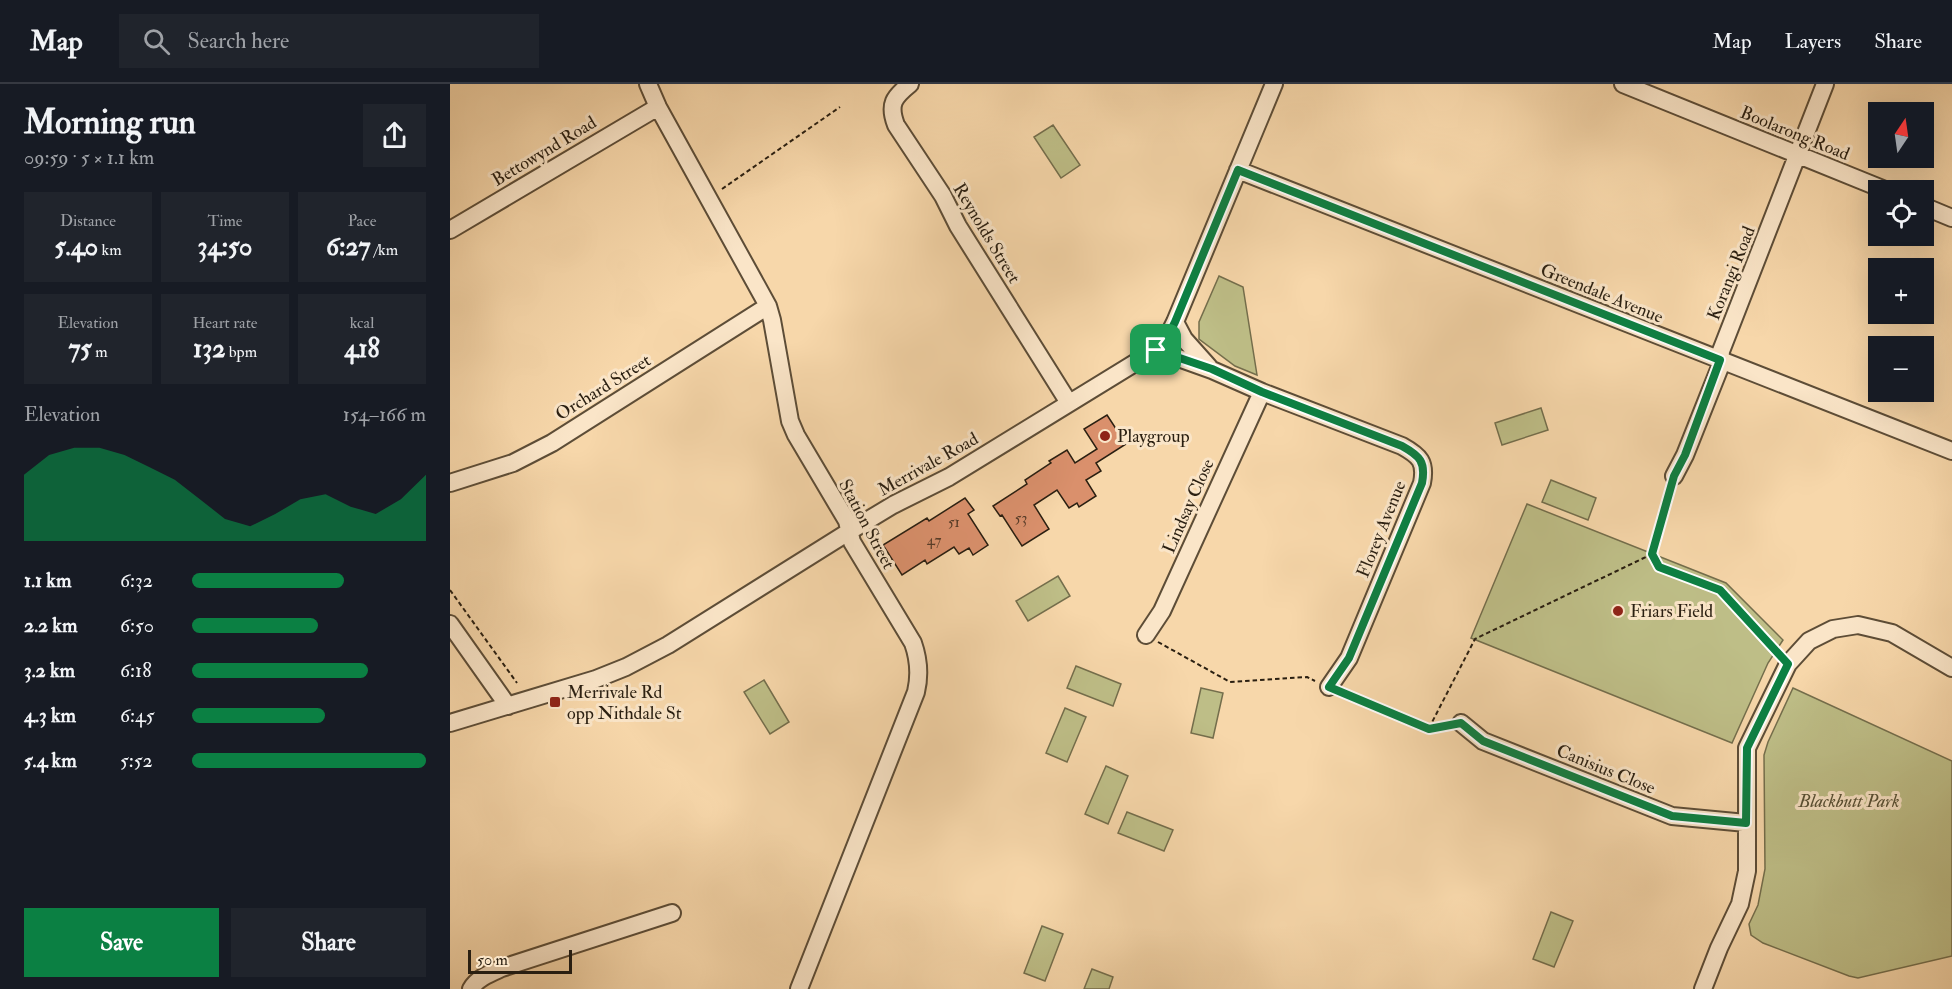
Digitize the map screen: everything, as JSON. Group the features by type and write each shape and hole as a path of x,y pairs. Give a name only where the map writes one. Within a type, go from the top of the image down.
{"street":[{"name":"Station Street","path":"648,84 768,306 790,421 847,521 852,542 913,643 919,667 916,692 799,989"},
{"name":"Reynolds Street","path":"910,84 894,100 892,115 896,125 943,196 958,226 1070,403"},
{"name":"Merrivale Road","path":"450,723 596,679 626,667 668,645 849,531 893,505 949,477 1156,350 1167,338 1175,322 1274,84"},
{"name":"Boolarong Road","path":"1623,84 1868,183"},
{"name":"Korangi Road","path":"1674,476 1685,455 1720,360 1721,351 1825,84"},
{"name":"Bettowynd Road","path":"450,230 658,106"},
{"name":"Greendale Avenue","path":"1238,170 1952,451"},
{"path":"1934,211 1952,218"},
{"name":"Orchard Street","path":"450,483 513,463 552,443 768,306"},
{"name":"Florey Avenue","path":"1175,322 1184,339 1212,369"},
{"name":"Florey Avenue","path":"1156,350 1212,369 1262,392 1402,446 1417,455 1422,465 1422,483 1349,658 1329,687"},
{"name":"Lindsay Close","path":"1146,635 1162,611 1262,392"},
{"path":"450,624 508,706"},
{"path":"1703,989 1740,904 1747,871 1747,748 1788,664 1809,641 1833,629 1858,625 1892,633 1952,668"},
{"name":"Canisius Close","path":"1461,723 1483,741 1672,816 1746,823"},
{"path":"471,989 485,976 502,968 672,913"}],"path":[{"path":"710,198 840,107"},
{"path":"1674,476 1652,554 1659,567 1720,590 1788,664"},
{"path":"1429,729 1475,639 1652,554"},
{"path":"450,590 517,683"},
{"path":"1146,635 1230,682 1307,677 1429,729 1461,723"}],"green space":[{"path":"1053,125 1080,165 1061,178 1034,137"},
{"path":"1219,276 1243,287 1257,375 1235,366 1199,339 1199,322"},
{"path":"1541,408 1548,430 1502,445 1495,423"},
{"path":"1551,480 1596,498 1588,520 1542,502"},
{"name":"Friars Field","path":"1527,504 1726,583 1783,640 1768,663 1732,743 1471,638"},
{"path":"1058,576 1070,596 1028,621 1016,601"},
{"path":"1076,666 1121,684 1113,706 1067,688"},
{"path":"764,680 789,722 770,734 744,692"},
{"path":"1201,688 1223,693 1213,738 1191,733"},
{"name":"Blackbutt Park","path":"1793,688 1952,761 1952,956 1858,978 1763,943 1751,935 1749,924 1758,905 1765,869 1764,755"},
{"path":"1065,708 1086,717 1067,762 1046,753"},
{"path":"1106,766 1128,776 1108,824 1085,814"},
{"path":"1127,812 1173,830 1164,851 1118,833"},
{"path":"1551,912 1573,921 1554,967 1533,959"},
{"path":"1042,926 1063,934 1045,981 1024,973"},
{"path":"1092,969 1113,977 1109,989 1084,989"}],"building":[{"path":"1107,415 1126,444 1096,463 1101,471 1086,480 1096,496 1079,507 1077,503 1069,508 1057,490 1034,505 1049,529 1022,546 1002,515 1000,516 993,506 1027,484 1025,480 1067,450 1075,463 1097,449 1084,429"},
{"path":"965,498 974,510 968,514 988,545 973,555 969,548 959,554 954,547 927,564 925,560 902,575 883,545 927,518 929,521"}],"place":[{"name":"Playgroup","path":"1105,436"},
{"name":"Friars Field","path":"1618,611"},
{"name":"Merrivale Rd opp Nithdale St","path":"555,702"}],"route":[{"path":"1238,170 1720,360 1720,367 1685,455 1674,476 1652,554 1659,567 1720,590 1788,664 1747,748 1746,823 1672,816 1483,741 1461,723 1429,729 1329,687 1349,658 1422,483 1424,473 1417,455 1402,446 1262,392 1212,369 1156,350 1167,338 1175,322 1238,170"}]}
